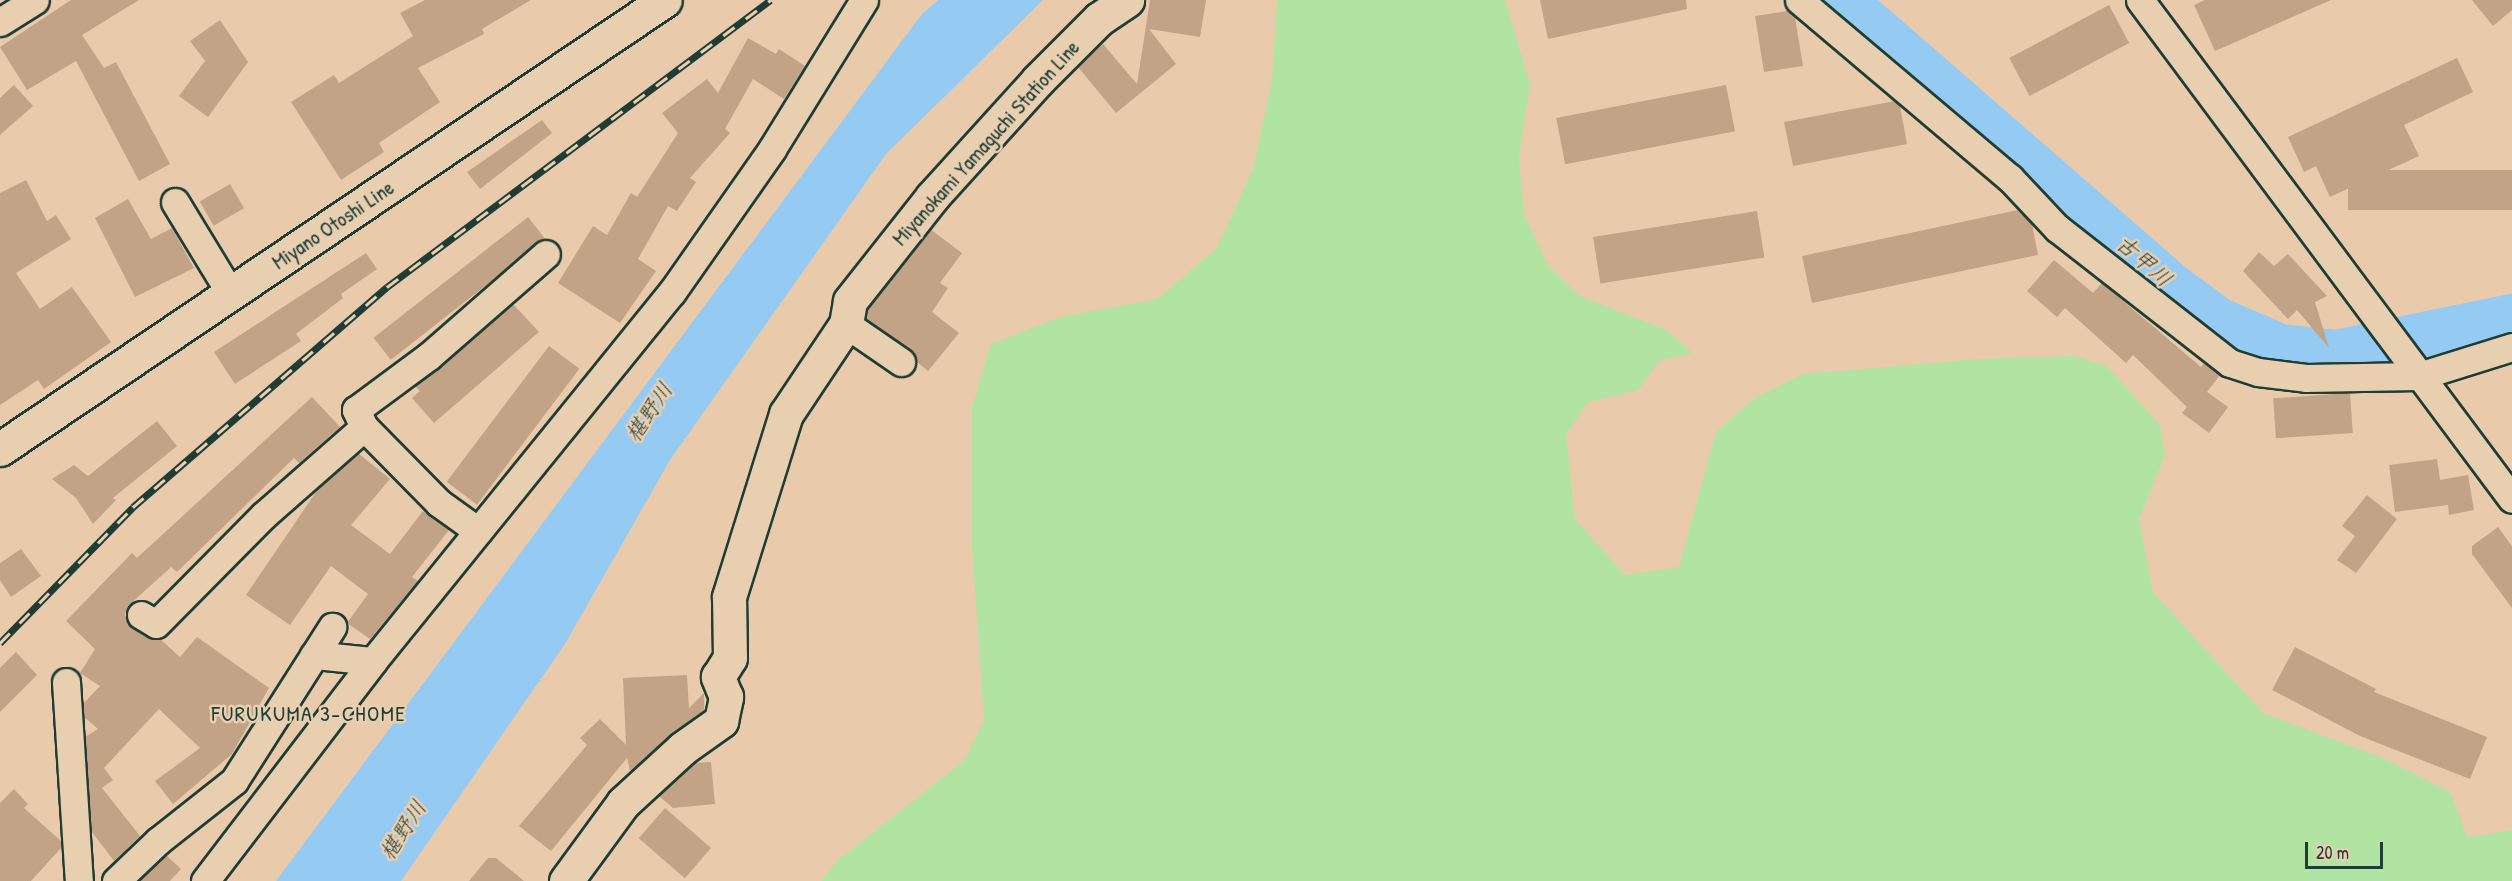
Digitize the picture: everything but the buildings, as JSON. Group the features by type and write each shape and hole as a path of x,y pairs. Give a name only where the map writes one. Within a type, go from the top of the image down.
{"main road":[{"name":"Miyano Otoshi Line","path":"0,449 665,0"},
{"name":"Miyanokami Yamaguchi Station Line","path":"566,881 623,803 683,748 721,721 726,697 718,677 730,658 729,597 786,414 846,324 850,301 932,197 1037,81 1099,19 1127,0"}],"street":[{"path":"0,22 35,0"},
{"path":"205,881 374,661 672,292 772,148 864,0"},
{"path":"1799,0 2010,178 2057,228 2230,363 2258,372 2306,378 2417,374 2512,347"},
{"path":"2140,0 2512,499"},
{"path":"175,202 231,294"},
{"path":"478,531 439,503 364,427 356,410 429,356 546,254"},
{"path":"846,324 901,362"},
{"path":"156,625 257,508 364,427"},
{"path":"116,881 234,781 332,627"},
{"path":"314,655 374,661"},
{"path":"66,682 79,881"}],"green space":[{"path":"1277,0 1505,0 1530,84 1519,158 1524,214 1548,266 1580,296 1666,330 1693,353 1660,360 1638,390 1588,402 1566,435 1575,519 1625,575 1679,567 1716,432 1755,398 1803,374 1977,359 2075,356 2107,366 2160,425 2165,455 2139,519 2153,592 2263,713 2383,758 2450,792 2467,837 2512,830 2512,881 821,881 838,860 965,760 984,721 972,545 972,407 991,344 1061,317 1157,299 1217,248 1253,169 1272,80"}],"water":[{"name":"椹野川","path":"938,0 1043,0 886,154 670,460 565,644 401,881 276,881 922,14"}],"waterway":[{"name":"古甲川","path":"1843,0 2168,283 2218,320 2280,347 2336,353 2512,317"}],"railway":[{"path":"0,643 133,507 387,287 770,0"}],"district":[{"name":"FURUKUMA 3-CHOME","path":"309,714"}]}
